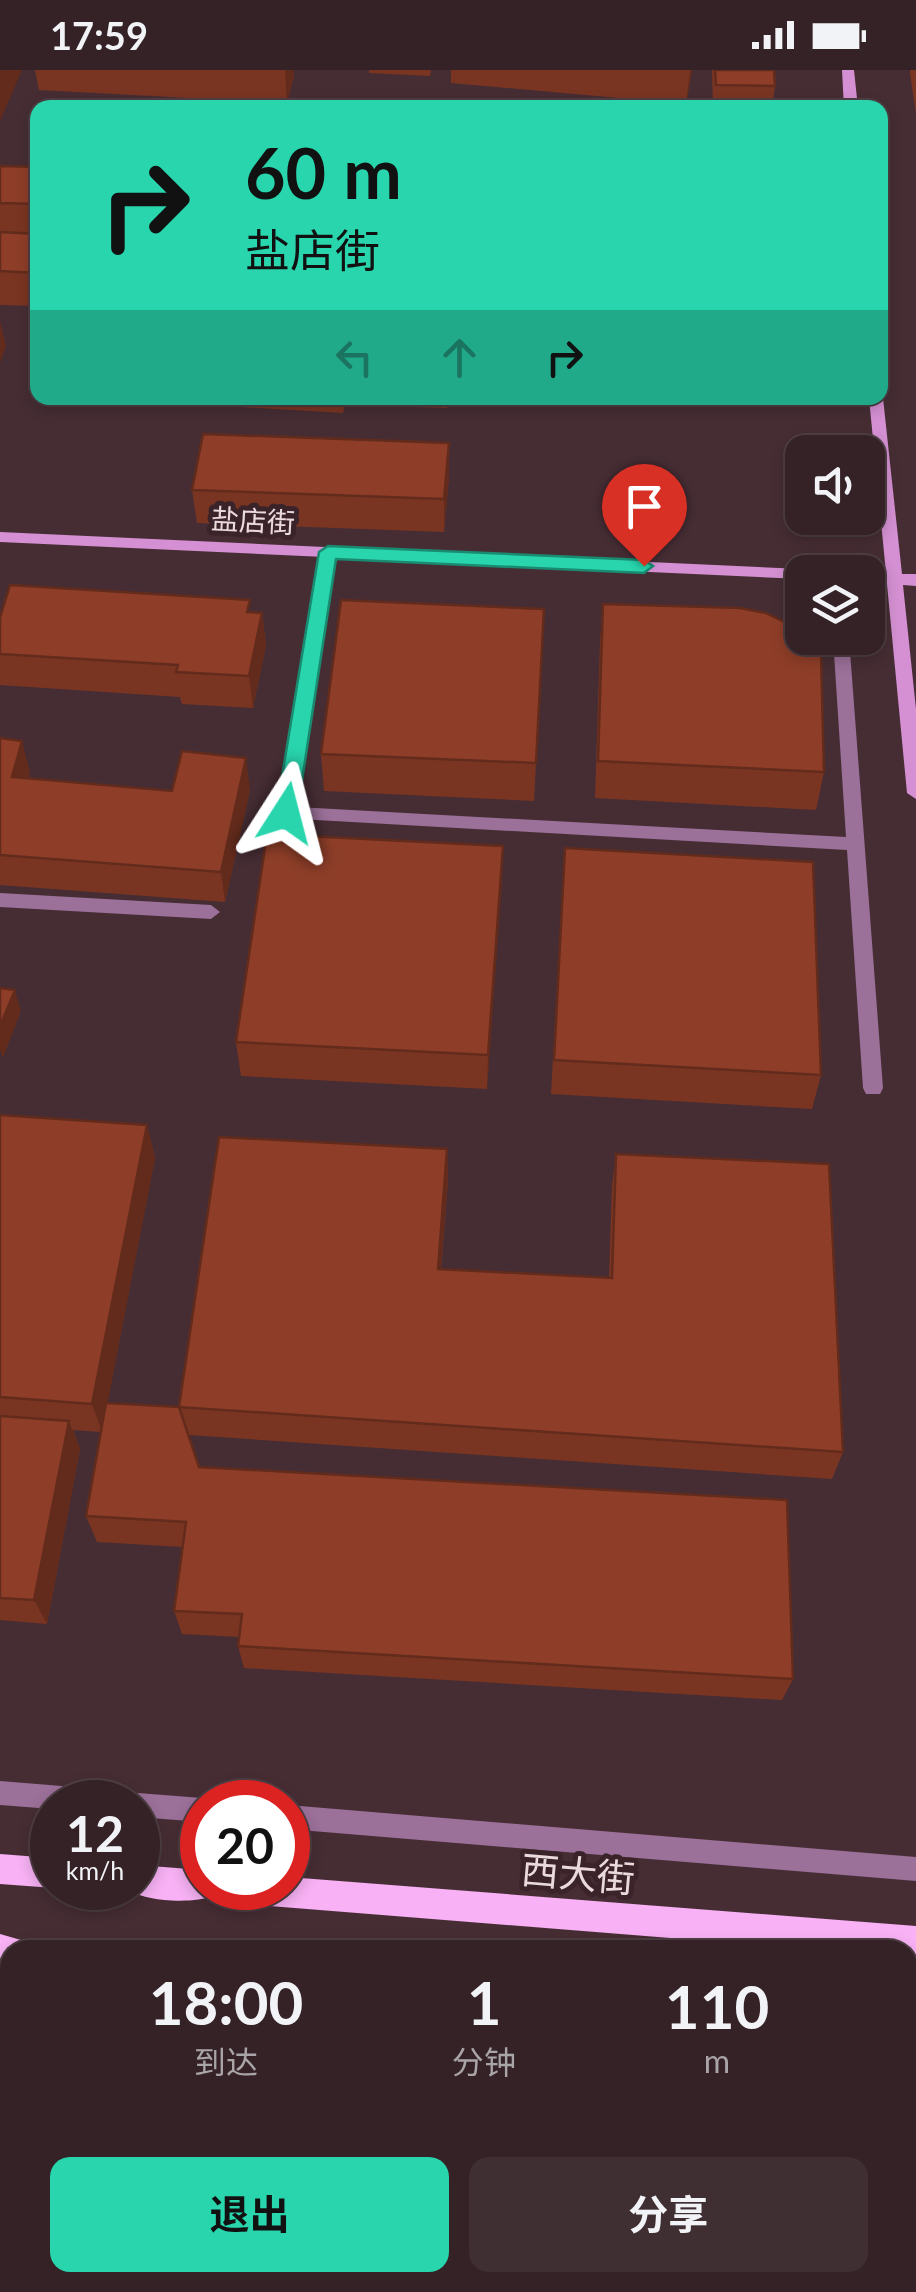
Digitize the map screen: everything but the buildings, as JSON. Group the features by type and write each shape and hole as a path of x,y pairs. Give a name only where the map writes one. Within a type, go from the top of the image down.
{"main road":[{"path":"0,1869 30,1871"},
{"name":"西大街","path":"310,1894 891,1940"}],"street":[{"path":"848,70 850,100"},
{"path":"877,405 916,792"},
{"name":"盐店街","path":"0,537 785,573"},
{"path":"328,552 286,813 856,844"},
{"path":"885,578 916,580"},
{"path":"843,655 873,1088"},
{"path":"0,900 212,912"},
{"path":"0,1794 30,1796"},
{"path":"310,1819 916,1869"}],"route":[{"path":"286,813 328,552 644,566"}]}
